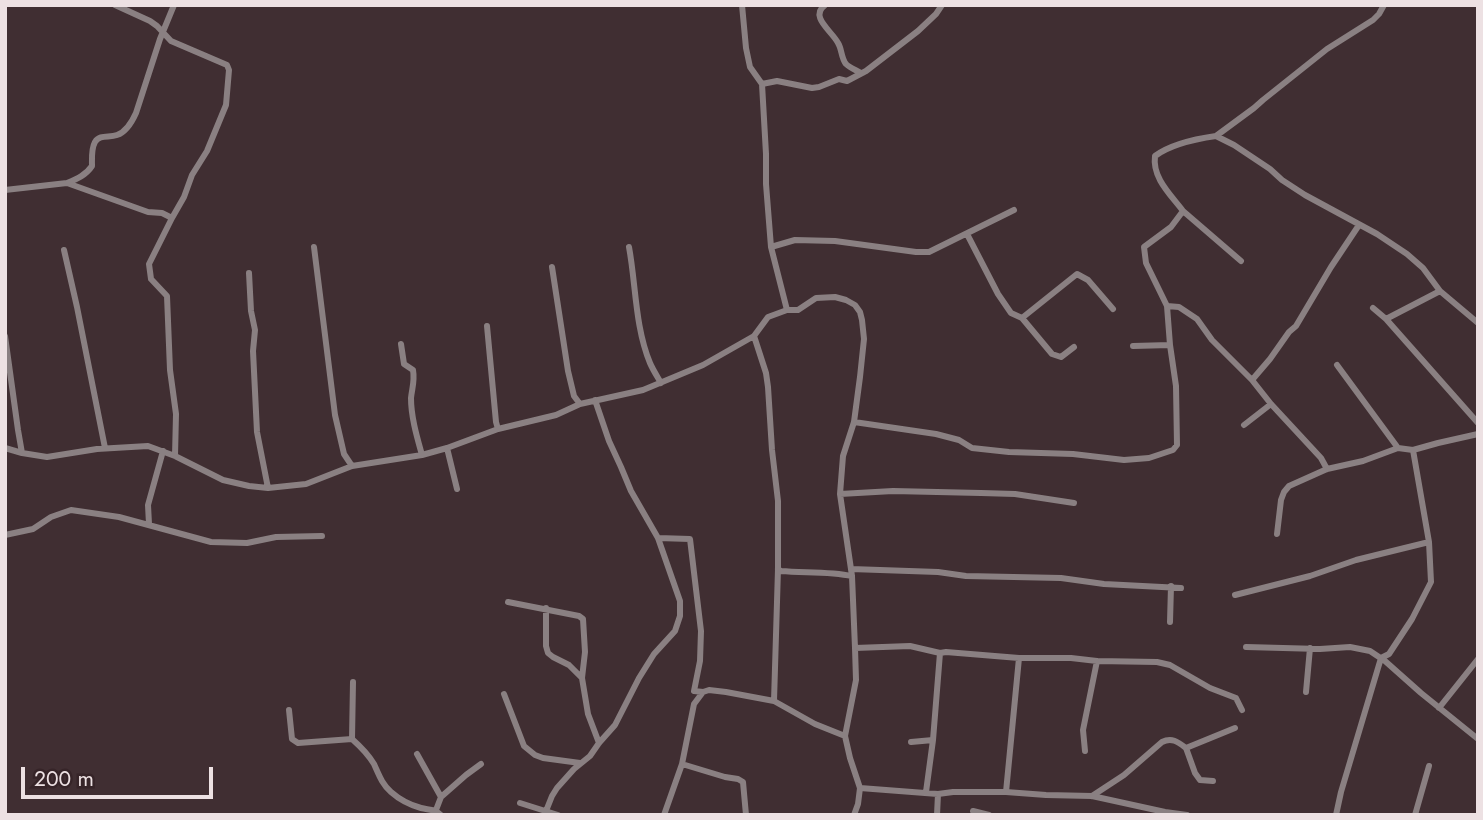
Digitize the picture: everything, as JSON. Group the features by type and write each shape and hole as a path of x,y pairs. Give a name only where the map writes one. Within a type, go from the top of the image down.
{"street":[{"path":"115,5 150,21 171,41 224,62 229,70 226,105 207,151 192,175 184,197 149,264 150,279 167,296 170,370 176,414 176,456"},
{"path":"5,190 67,183 90,169 93,146 97,139 122,132 132,121 174,5"},
{"path":"742,5 750,67 762,84 766,145 765,184 771,247 787,310"},
{"path":"825,5 819,13 824,26 839,44 848,66 861,73"},
{"path":"762,84 777,81 812,88 839,79 847,81 918,32 942,5"},
{"path":"1241,261 1183,211 1160,181 1155,170 1154,156 1178,145 1216,136 1327,49 1373,20 1384,5"},
{"path":"1216,136 1234,145 1305,195 1407,254 1423,268 1440,292 1478,323"},
{"path":"67,183 172,218"},
{"path":"771,247 795,240 835,241 929,252 1014,211"},
{"path":"854,422 936,434 959,440 972,448 985,450 1073,454 1124,460 1149,458 1173,450 1177,445 1176,386 1167,306 1146,262 1144,247 1171,226 1183,211"},
{"path":"1252,380 1296,326 1359,225"},
{"path":"967,234 998,294 1011,313 1022,318 1052,354 1061,357 1074,347"},
{"path":"314,247 335,415 344,454 352,466"},
{"path":"629,247 634,292 644,341 650,362 661,383"},
{"path":"64,250 104,448"},
{"path":"552,267 568,371 574,396 580,404"},
{"path":"249,273 255,330 253,351 257,432 268,488"},
{"path":"1022,318 1077,274 1088,281 1113,309"},
{"path":"1386,319 1440,292"},
{"path":"5,448 47,457 104,448 148,446 176,456 223,480 268,488 306,484 352,466 422,455 498,429 556,415 580,404 643,390 703,365 754,336 768,317 787,310 798,310 816,298 835,297 846,300 860,312 863,339 854,422 842,456 840,494 851,572 855,648 856,680 845,736 849,758 860,788 854,815"},
{"path":"1167,306 1179,307 1197,319 1212,340 1252,380 1321,458 1327,469"},
{"path":"1373,308 1386,319 1478,424"},
{"path":"487,326 498,429"},
{"path":"5,336 22,453"},
{"path":"754,336 766,373 777,491 778,569 774,702"},
{"path":"401,344 404,364 413,370 415,380 411,399 422,455"},
{"path":"1133,346 1170,345"},
{"path":"1337,365 1398,448"},
{"path":"546,811 557,788 595,751 615,725 639,678 678,625 680,601 658,538 631,491 595,400"},
{"path":"1244,425 1271,404"},
{"path":"1277,534 1281,500 1289,486 1327,469 1363,461 1398,448 1413,450 1478,434"},
{"path":"446,448 457,488"},
{"path":"1336,815 1381,658 1389,654 1412,619 1431,582 1429,542 1413,450"},
{"path":"149,524 148,505 163,451"},
{"path":"840,494 893,491 1015,494 1074,503"},
{"path":"5,536 33,529 51,517 71,510 119,517 211,542 247,543 276,537 322,536"},
{"path":"658,538 690,539 692,545 701,631 700,660 694,691 726,692 774,702 815,724 845,736"},
{"path":"1235,596 1310,576 1356,560 1429,542"},
{"path":"778,569 813,574 938,572 966,576 1061,578 1104,584 1181,587"},
{"path":"1170,622 1171,586"},
{"path":"508,602 545,608 583,619 582,678 588,714 599,743"},
{"path":"545,608 548,653 569,665 582,678"},
{"path":"855,648 910,646 940,653 1157,662 1170,665 1210,688 1236,698 1242,710"},
{"path":"1245,647 1370,651 1478,739"},
{"path":"1306,692 1310,648"},
{"path":"926,792 940,653"},
{"path":"1006,792 1019,658"},
{"path":"1439,708 1478,659"},
{"path":"1084,751 1083,730 1097,661"},
{"path":"353,682 352,738 366,752 380,779 390,791 401,800 439,813 441,797 417,754"},
{"path":"664,815 682,764 694,704 703,692"},
{"path":"504,694 524,746 543,758 580,763"},
{"path":"289,710 290,733 298,743 352,738"},
{"path":"1186,748 1236,728"},
{"path":"1092,796 1124,775 1168,739 1186,748 1200,780 1213,781"},
{"path":"911,742 933,740"},
{"path":"441,797 481,764"},
{"path":"682,764 743,782 746,815"},
{"path":"1415,815 1429,766"},
{"path":"860,788 938,794 1006,792 1092,796 1187,815"},
{"path":"937,815 938,794"},
{"path":"520,803 558,815"},
{"path":"974,811 989,815"}]}
